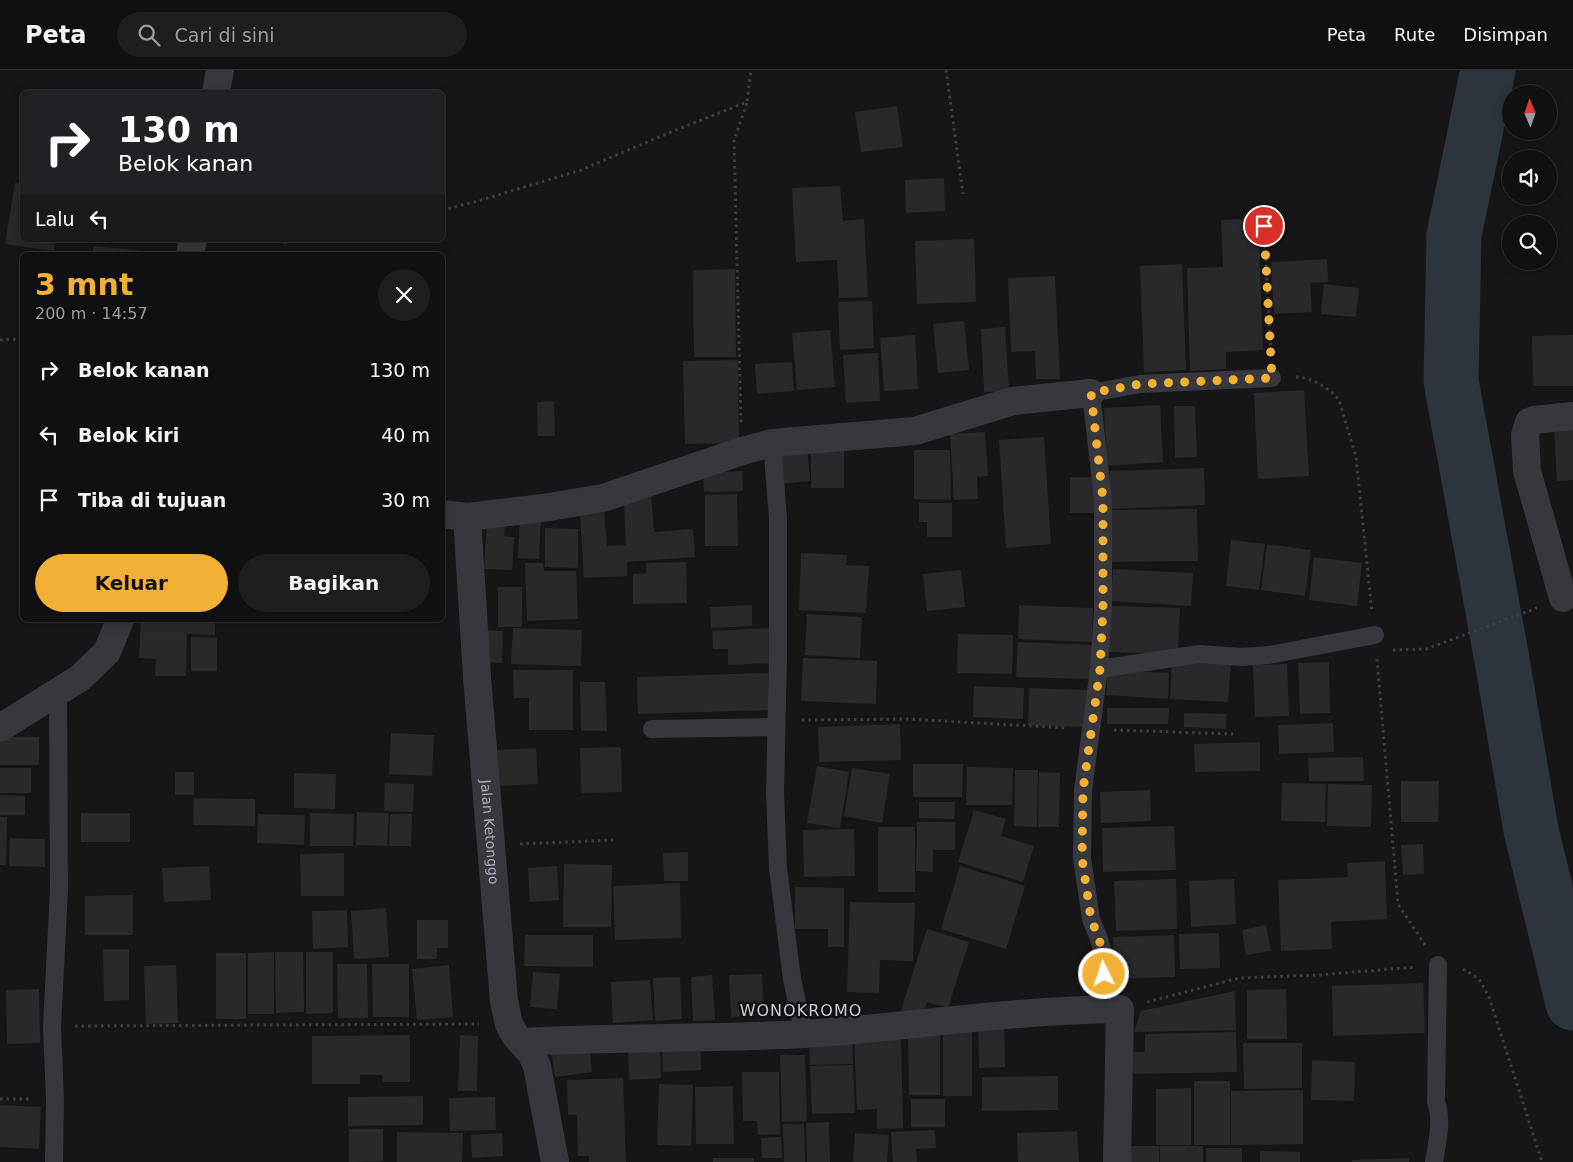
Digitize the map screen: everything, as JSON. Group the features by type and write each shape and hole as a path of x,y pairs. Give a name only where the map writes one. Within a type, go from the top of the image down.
{"street":[{"path":"216,90 220,70"},
{"path":"455,516 542,508 603,498 742,451 772,443 915,430 1013,401 1091,393"},
{"path":"1562,598 1528,471 1525,435 1529,422 1534,420 1573,416"},
{"name":"Jalan Ketonggo","path":"455,516 477,677 504,1001 515,1033 531,1053 538,1066 555,1162"},
{"path":"0,728 80,678 107,652 119,622"},
{"path":"515,1033 579,1039 804,1034 1061,1010 1112,1009 1117,1162"}],"lane":[{"path":"1112,1009 1104,956 1091,919 1082,858 1083,790 1090,729 1100,669 1103,608 1103,500 1091,393 1140,384 1272,378"},
{"path":"772,443 778,518 775,792 778,868 792,979 804,1034"},
{"path":"1100,669 1200,654 1241,657 1269,655 1375,635"},
{"path":"54,1162 55,1099 52,1027 59,890 58,692"},
{"path":"652,730 776,723"},
{"path":"1434,1162 1440,1119 1440,1111 1436,1102 1438,965"}],"path":[{"path":"742,451 734,140 747,102 752,70"},
{"path":"946,70 963,194"},
{"path":"445,209 581,170 747,102"},
{"path":"1264,226 1272,378"},
{"path":"0,340 20,339"},
{"path":"1386,650 1426,649 1536,609"},
{"path":"776,723 907,719 1090,729 1233,734"},
{"path":"492,846 613,840"},
{"path":"1112,1009 1239,978 1319,975 1438,965"},
{"path":"1460,968 1478,979 1489,996 1542,1162"},
{"path":"52,1027 515,1033"},
{"path":"0,1099 55,1099"}],"building":[{"path":"897,106 903,147 861,152 855,112"},
{"path":"944,178 945,211 906,213 905,180"},
{"path":"15,183 20,184 20,242 55,242 54,251 5,244"},
{"path":"840,186 843,221 864,219 868,297 839,298 837,260 796,262 792,188"},
{"path":"1258,218 1263,350 1226,352 1226,369 1190,371 1187,268 1223,267 1221,220"},
{"path":"974,239 976,302 917,304 915,241"},
{"path":"93,246 144,251 144,252 93,252"},
{"path":"1327,259 1328,282 1310,283 1312,312 1274,314 1271,262"},
{"path":"1182,264 1186,370 1144,372 1140,266"},
{"path":"735,269 736,357 694,357 693,270"},
{"path":"1055,276 1060,379 1036,379 1035,351 1011,352 1008,278"},
{"path":"1324,284 1359,288 1356,317 1321,314"},
{"path":"872,301 874,348 840,350 838,302"},
{"path":"964,321 969,370 938,373 933,324"},
{"path":"1005,327 1009,391 984,392 981,329"},
{"path":"830,330 835,387 797,390 792,333"},
{"path":"915,335 918,389 884,391 880,338"},
{"path":"1573,335 1573,386 1533,386 1532,336"},
{"path":"878,353 880,401 846,403 843,355"},
{"path":"738,360 739,443 685,444 683,361"},
{"path":"792,362 794,391 757,394 755,364"},
{"path":"1304,390 1309,476 1258,479 1254,393"},
{"path":"554,401 555,436 538,436 537,402"},
{"path":"1160,405 1163,462 1107,466 1104,408"},
{"path":"1174,406 1195,406 1197,457 1175,458"},
{"path":"1573,428 1573,480 1557,481 1554,430"},
{"path":"985,432 988,476 977,477 978,499 954,500 950,434"},
{"path":"1044,437 1051,544 1006,548 999,440"},
{"path":"807,444 810,481 777,484 775,446"},
{"path":"844,445 844,488 811,488 811,446"},
{"path":"914,450 950,450 951,500 914,499"},
{"path":"1204,468 1205,505 1110,509 1110,471"},
{"path":"742,471 743,491 704,492 703,473"},
{"path":"1070,477 1099,477 1098,513 1070,513"},
{"path":"651,491 654,532 693,529 695,557 627,562 627,576 584,578 580,514 604,512 607,546 626,545 624,503"},
{"path":"737,494 738,546 705,546 705,495"},
{"path":"919,503 952,503 952,537 927,537 927,522 919,522"},
{"path":"1197,509 1198,561 1111,562 1110,510"},
{"path":"520,515 541,516 539,559 518,558"},
{"path":"487,521 505,522 504,536 514,537 512,570 484,569"},
{"path":"545,528 578,529 578,568 545,567"},
{"path":"1231,540 1265,544 1259,590 1226,586"},
{"path":"1267,544 1311,550 1305,596 1261,590"},
{"path":"801,553 847,555 846,565 869,566 866,613 799,610"},
{"path":"1314,557 1362,563 1357,606 1309,600"},
{"path":"686,562 687,603 633,604 633,574 646,573 646,563"},
{"path":"525,563 543,563 544,571 576,571 578,619 527,621"},
{"path":"1113,569 1193,573 1191,606 1111,601"},
{"path":"961,570 965,607 927,611 923,574"},
{"path":"498,587 522,587 522,627 498,627"},
{"path":"752,605 752,626 711,628 710,607"},
{"path":"1019,605 1093,608 1092,642 1018,639"},
{"path":"1110,606 1180,608 1178,654 1108,652"},
{"path":"807,614 862,617 860,658 805,655"},
{"path":"141,622 215,622 215,635 187,634 186,676 155,676 156,659 139,658"},
{"path":"513,628 582,630 581,666 511,664"},
{"path":"770,628 772,663 728,665 728,649 713,649 712,631"},
{"path":"486,630 503,631 502,663 485,662"},
{"path":"958,634 1013,635 1012,674 957,673"},
{"path":"191,637 217,638 217,671 191,671"},
{"path":"1018,642 1093,645 1091,679 1016,677"},
{"path":"803,658 877,661 876,704 801,701"},
{"path":"1172,659 1231,662 1228,702 1170,699"},
{"path":"1329,662 1330,713 1300,714 1298,663"},
{"path":"1287,664 1289,716 1255,717 1253,665"},
{"path":"513,670 573,670 573,730 529,730 529,698 514,698"},
{"path":"1108,670 1169,673 1168,699 1106,695"},
{"path":"768,673 769,710 638,714 637,677"},
{"path":"580,682 605,682 607,731 581,731"},
{"path":"974,686 1024,688 1023,719 973,717"},
{"path":"1029,688 1088,690 1086,727 1028,725"},
{"path":"1107,708 1169,708 1168,724 1107,724"},
{"path":"1184,713 1227,714 1226,729 1184,727"},
{"path":"1333,723 1334,752 1279,754 1278,725"},
{"path":"900,724 901,760 819,762 818,727"},
{"path":"391,733 434,735 432,776 389,774"},
{"path":"0,737 39,737 39,765 0,765"},
{"path":"1260,742 1260,771 1195,772 1194,744"},
{"path":"621,747 622,792 581,793 580,748"},
{"path":"536,748 538,784 499,786 497,750"},
{"path":"1363,757 1364,781 1309,781 1308,758"},
{"path":"913,764 963,764 962,797 913,797"},
{"path":"817,766 849,772 840,828 807,823"},
{"path":"967,767 1013,768 1012,805 966,805"},
{"path":"0,768 31,768 31,793 0,793"},
{"path":"852,768 890,774 882,823 844,816"},
{"path":"1015,770 1038,770 1037,827 1014,826"},
{"path":"175,772 194,772 194,795 175,795"},
{"path":"1039,772 1060,773 1059,827 1038,827"},
{"path":"294,773 336,774 335,809 294,808"},
{"path":"1401,781 1439,781 1438,822 1401,822"},
{"path":"385,783 414,784 413,812 384,811"},
{"path":"1282,783 1326,784 1325,822 1281,821"},
{"path":"1328,784 1372,785 1371,827 1327,826"},
{"path":"1150,790 1151,821 1101,823 1100,792"},
{"path":"0,795 25,796 25,815 0,815"},
{"path":"194,798 255,799 255,826 193,825"},
{"path":"919,802 955,802 954,819 919,818"},
{"path":"974,810 1006,819 1001,836 1034,846 1023,882 958,862"},
{"path":"357,812 389,813 387,846 356,845"},
{"path":"81,813 130,813 130,842 81,842"},
{"path":"310,813 354,814 353,846 310,846"},
{"path":"258,814 305,815 304,845 257,843"},
{"path":"390,814 412,814 411,846 389,846"},
{"path":"0,817 7,817 6,865 0,865"},
{"path":"917,822 955,822 955,850 933,850 933,872 916,871"},
{"path":"1174,826 1176,870 1103,872 1102,828"},
{"path":"878,827 915,827 915,892 878,892"},
{"path":"854,829 855,876 804,877 803,830"},
{"path":"10,838 45,839 45,867 9,866"},
{"path":"1423,844 1424,874 1403,875 1401,845"},
{"path":"688,852 688,881 664,881 663,853"},
{"path":"344,853 344,896 301,896 300,854"},
{"path":"1385,861 1387,919 1331,922 1332,949 1281,951 1278,880 1348,877 1347,863"},
{"path":"564,864 612,865 611,927 563,927"},
{"path":"209,866 211,900 164,902 162,868"},
{"path":"557,866 559,900 530,902 528,868"},
{"path":"960,866 1025,886 1006,949 941,929"},
{"path":"1176,879 1177,929 1116,931 1114,881"},
{"path":"1234,879 1236,924 1191,927 1189,881"},
{"path":"680,883 681,938 615,940 613,886"},
{"path":"795,887 844,888 844,947 828,947 828,929 795,929"},
{"path":"133,895 133,935 85,935 85,896"},
{"path":"850,902 915,903 913,961 880,960 879,993 847,992"},
{"path":"386,908 389,957 354,959 351,911"},
{"path":"347,910 348,947 313,949 312,911"},
{"path":"417,920 448,920 448,948 437,948 437,959 417,959"},
{"path":"1266,925 1271,951 1246,955 1242,930"},
{"path":"927,929 969,942 948,1008 927,1002 921,1020 900,1013"},
{"path":"1219,933 1220,968 1180,969 1179,934"},
{"path":"525,935 593,935 593,967 524,966"},
{"path":"1174,935 1175,977 1114,979 1113,937"},
{"path":"103,949 129,949 129,1000 104,1001"},
{"path":"274,952 274,1014 248,1014 248,953"},
{"path":"275,952 303,952 304,1012 276,1013"},
{"path":"306,952 333,952 333,1013 306,1014"},
{"path":"216,953 246,953 246,1019 216,1019"},
{"path":"337,964 367,964 368,1018 338,1018"},
{"path":"372,964 409,964 409,1017 373,1017"},
{"path":"176,965 178,1023 146,1024 144,966"},
{"path":"449,965 453,1017 417,1020 412,969"},
{"path":"533,972 560,974 557,1009 530,1007"},
{"path":"762,974 764,1015 731,1017 729,975"},
{"path":"712,975 715,1020 693,1021 691,977"},
{"path":"680,977 682,1019 655,1021 653,978"},
{"path":"650,980 653,1020 613,1023 611,982"},
{"path":"1423,983 1425,1033 1333,1036 1332,986"},
{"path":"39,989 40,1043 7,1044 6,990"},
{"path":"1286,989 1287,1039 1247,1039 1247,990"},
{"path":"1235,991 1236,1030 1134,1032 1141,1011"},
{"path":"978,1020 1004,1020 1005,1067 979,1068"},
{"path":"943,1024 972,1024 972,1096 943,1096"},
{"path":"908,1030 940,1030 940,1095 909,1095"},
{"path":"1236,1032 1237,1072 1133,1074 1132,1052 1145,1052 1145,1034"},
{"path":"852,1033 853,1064 810,1065 809,1035"},
{"path":"901,1034 903,1128 877,1129 877,1109 857,1110 854,1036"},
{"path":"410,1035 410,1082 383,1082 382,1075 360,1075 360,1084 312,1084 312,1036"},
{"path":"460,1035 478,1036 477,1091 458,1091"},
{"path":"700,1042 701,1070 663,1072 662,1044"},
{"path":"1243,1043 1302,1043 1302,1088 1244,1089"},
{"path":"589,1044 592,1072 555,1077 551,1048"},
{"path":"660,1046 661,1078 629,1080 628,1047"},
{"path":"780,1055 805,1055 807,1121 782,1122"},
{"path":"1312,1060 1355,1062 1354,1101 1311,1100"},
{"path":"853,1065 855,1113 812,1114 810,1066"},
{"path":"742,1072 779,1072 780,1134 758,1135 757,1121 743,1121"},
{"path":"1058,1076 1058,1110 982,1111 982,1077"},
{"path":"623,1078 626,1162 589,1162 589,1156 578,1156 577,1115 568,1115 567,1080"},
{"path":"1194,1081 1230,1081 1230,1145 1194,1145"},
{"path":"659,1084 693,1085 691,1146 657,1145"},
{"path":"733,1086 734,1144 696,1144 695,1087"},
{"path":"1191,1088 1191,1145 1156,1145 1156,1089"},
{"path":"1303,1090 1303,1144 1231,1145 1231,1091"},
{"path":"423,1096 423,1125 348,1126 348,1097"},
{"path":"495,1097 496,1130 450,1131 449,1098"},
{"path":"911,1099 945,1099 945,1127 911,1127"},
{"path":"0,1105 41,1107 39,1149 0,1147"},
{"path":"829,1122 830,1162 807,1162 806,1123"},
{"path":"783,1124 804,1124 805,1162 784,1162"},
{"path":"349,1129 383,1129 383,1161 349,1162"},
{"path":"935,1130 936,1148 916,1149 917,1162 893,1162 891,1132"},
{"path":"1077,1131 1079,1162 1018,1162 1017,1133"},
{"path":"397,1132 463,1133 462,1162 397,1162"},
{"path":"502,1133 503,1156 472,1158 471,1135"},
{"path":"855,1133 889,1135 887,1162 853,1162"},
{"path":"781,1137 782,1158 762,1158 761,1138"},
{"path":"1129,1146 1159,1146 1159,1162 1129,1162"},
{"path":"1160,1146 1203,1146 1203,1162 1160,1162"},
{"path":"1206,1148 1242,1148 1242,1162 1206,1162"},
{"path":"1260,1151 1300,1152 1300,1162 1260,1162"},
{"path":"713,1158 754,1158 754,1162 713,1162"},
{"path":"1409,1158 1409,1162 1352,1162 1352,1160"}],"waterway":[{"path":"1488,70 1454,235 1451,381 1531,830 1573,1003"}],"district":[{"name":"WONOKROMO","path":"801,1010"}],"route":[{"path":"1104,974 1104,956 1091,919 1082,858 1083,790 1090,729 1100,669 1103,608 1103,500 1091,393 1140,384 1272,378 1264,226"}]}
